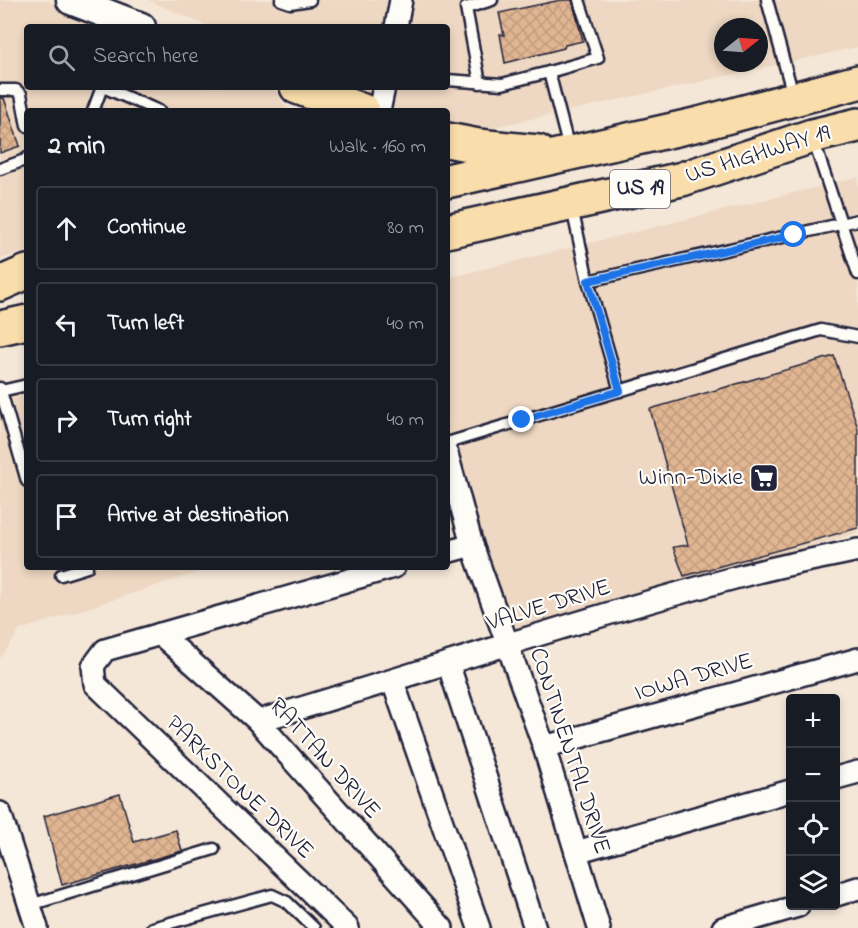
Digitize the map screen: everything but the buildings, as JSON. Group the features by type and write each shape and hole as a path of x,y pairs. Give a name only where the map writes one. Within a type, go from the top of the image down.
{"highway":[{"name":"US HIGHWAY 19","path":"450,180 699,124 858,82"},
{"path":"289,90 298,108"},
{"path":"305,90 355,108"},
{"path":"812,136 858,116"},
{"name":"US HIGHWAY 19","path":"450,230 682,179 812,136 858,125"},
{"path":"450,141 478,146 570,154"},
{"path":"0,328 24,323"}],"main road":[{"path":"84,2 134,24"},
{"path":"292,90 319,108"}],"street":[{"path":"397,24 401,0"},
{"path":"380,108 383,90"},
{"name":"CONTINENTAL DRIVE","path":"450,465 472,545 544,747 599,928"},
{"path":"450,551 472,545"},
{"name":"VALVE DRIVE","path":"258,722 393,682 507,644 740,576 858,550"},
{"path":"160,634 384,570"},
{"name":"PARKSTONE DRIVE","path":"160,634 105,650 93,666 95,684 348,928"},
{"name":"RATTAN DRIVE","path":"160,634 258,722 442,928"},
{"name":"IOWA DRIVE","path":"544,747 858,659"},
{"path":"448,663 535,928"},
{"path":"393,682 479,928"},
{"path":"840,777 858,772"},
{"path":"576,852 786,792"},
{"path":"0,813 37,928"},
{"path":"840,893 858,888"},
{"path":"723,928 760,923 789,910"}],"lane":[{"path":"280,0 290,3 310,0"},
{"path":"480,83 465,8 492,0"},
{"path":"450,80 502,84 598,58 579,0"},
{"path":"767,0 795,99"},
{"path":"549,72 570,154"},
{"path":"0,90 16,90 21,94 24,110"},
{"path":"94,108 101,90"},
{"path":"109,90 152,108"},
{"path":"812,136 858,274"},
{"path":"0,169 24,160"},
{"path":"571,205 588,281 620,391"},
{"path":"588,281 841,225 858,219"},
{"path":"450,442 821,330 858,336"},
{"path":"24,386 1,390 3,410 24,471"},
{"path":"62,575 78,570"},
{"path":"30,905 214,849"},
{"path":"152,928 273,895 287,902 314,928"}],"shaded area":[{"path":"0,0 45,0 107,24 24,24 24,90 276,90 286,108 24,108 24,252 0,259"},
{"path":"148,0 858,0 858,47 768,67 768,18 714,18 714,72 744,72 463,134 450,132 450,108 383,108 332,90 359,92 354,90 450,90 450,24 203,24"},
{"path":"858,177 858,533 491,636 450,505 450,277"},
{"path":"24,380 24,570 205,570 20,630 0,659 0,387"}],"place":[{"name":"Winn-Dixie","path":"764,478"}],"route":[{"path":"522,420 620,391 588,281 794,235"}]}
